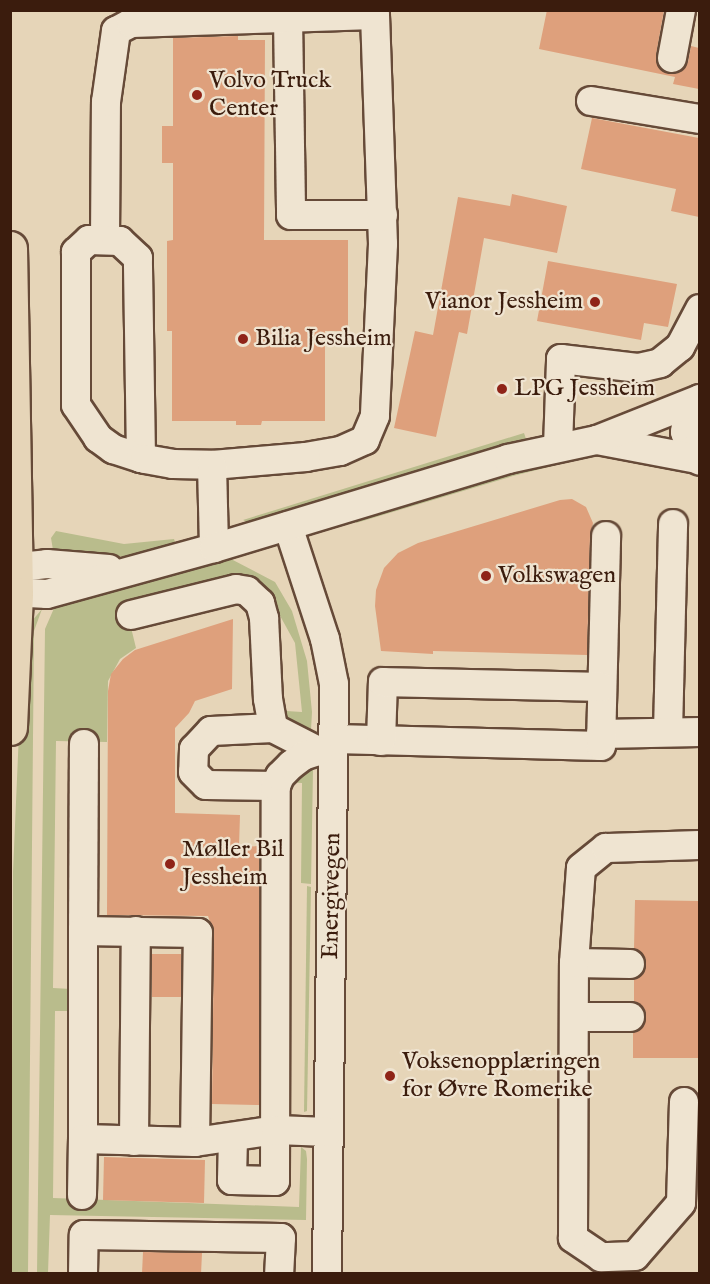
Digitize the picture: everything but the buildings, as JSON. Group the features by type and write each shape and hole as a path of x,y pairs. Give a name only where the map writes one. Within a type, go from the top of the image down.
{"main road":[{"path":"10,248 13,580 10,728"}],"street":[{"path":"672,58 681,10"},
{"path":"105,240 106,102 116,31 131,23 375,15 383,215 375,416 365,440 340,451 306,457 212,465 173,464 141,458 113,449 98,438 76,405 76,252 89,240 120,241 138,258 141,458"},
{"path":"288,18 291,215 383,215"},
{"path":"591,101 699,119"},
{"path":"558,447 561,359 639,368 660,363 680,347 699,309"},
{"path":"13,580 47,594 214,548 507,459 597,440 699,399"},
{"path":"698,460 691,451 685,432 687,418 699,399"},
{"path":"597,440 698,460"},
{"path":"212,465 214,548"},
{"path":"668,732 673,524"},
{"name":"Energivegen","path":"288,526 326,639 334,684 329,747 327,1274"},
{"path":"233,1138 232,1180 275,1181 276,786 280,776 303,756 329,747 381,741 601,746 606,536"},
{"path":"130,615 236,589 247,591 256,597 264,618 268,699 273,728"},
{"path":"381,741 383,682 602,687"},
{"path":"276,786 206,785 193,772 194,749 211,731 273,728 329,747"},
{"path":"601,734 699,732"},
{"path":"82,1195 84,744"},
{"path":"684,1102 681,1203 635,1256 601,1257 573,1238 574,963 581,868 606,848 699,845"},
{"path":"83,931 198,933 195,1142"},
{"path":"134,1141 136,932"},
{"path":"574,963 630,964"},
{"path":"574,1017 630,1017"},
{"path":"83,1139 195,1142 276,1130 328,1131"},
{"path":"83,1274 84,1235 327,1239"},
{"path":"279,1274 281,1239"}],"green space":[{"path":"524,433 526,439 512,444 249,523 243,520"},
{"path":"589,454 611,455 584,458 513,476 356,523 358,517 487,477"},
{"path":"56,531 124,544 174,539 175,542 142,554 116,557 53,550 51,538"},
{"path":"231,559 275,582 292,611 307,661 312,712 311,730 308,733 286,719 283,714 286,711 302,712 295,643 273,603 262,591 126,607 136,648 120,659 108,681 107,742 56,741 53,988 71,989 70,1011 55,1011 53,1198 299,1207 301,1147 306,1151 307,1159 306,1220 50,1215 48,1273 37,1274 45,629 55,606"},
{"path":"42,609 34,631 28,1273 11,1274 13,872 20,709 26,628"},
{"path":"310,766 313,770 311,884 301,883 302,783 285,782"},
{"path":"307,886 311,887 307,1111 304,1112"}],"place":[{"name":"Volvo Truck Center","path":"197,95"},
{"name":"Vianor Jessheim","path":"595,302"},
{"name":"Bilia Jessheim","path":"243,339"},
{"name":"LPG Jessheim","path":"502,389"},
{"name":"Volkswagen","path":"486,576"},
{"name":"Møller Bil Jessheim","path":"170,864"},
{"name":"Voksenopplæringen for Øvre Romerike","path":"390,1076"}]}
